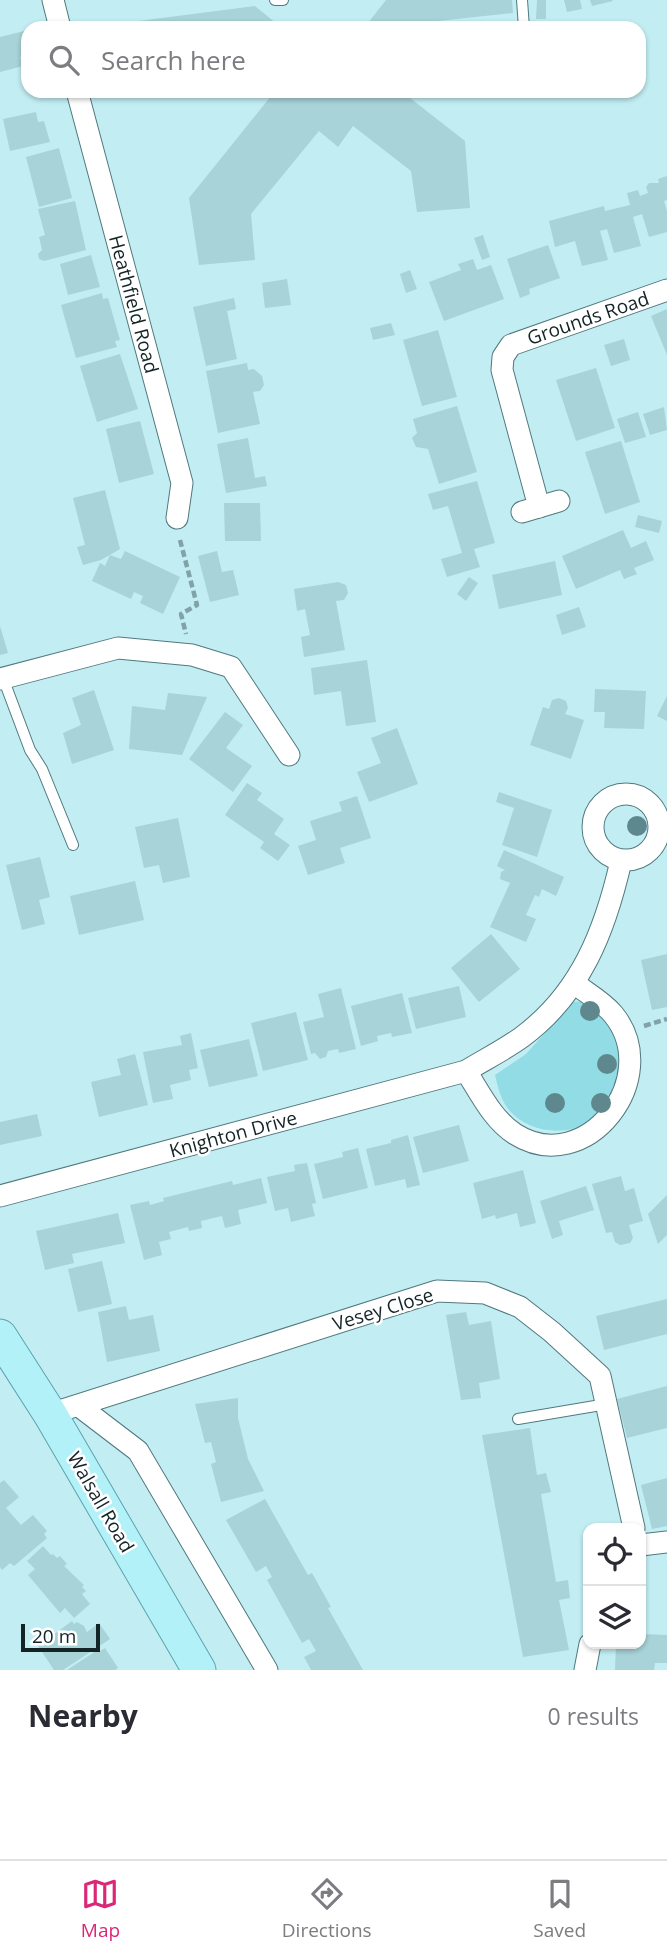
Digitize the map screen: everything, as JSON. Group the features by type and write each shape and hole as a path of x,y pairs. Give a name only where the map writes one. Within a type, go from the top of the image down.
{"main road":[{"name":"Walsall Road","path":"0,1336 64,1410 199,1670"}],"street":[{"path":"53,0 58,21"},
{"name":"Heathfield Road","path":"79,98 182,483 177,518"},
{"name":"Grounds Road","path":"540,507 502,370 503,358 511,345 667,290"},
{"path":"1,679 118,648 192,654 231,667 289,755"},
{"name":"Knighton Drive","path":"0,1196 466,1071 522,1037 547,1015 575,984 599,937 621,861"},
{"path":"466,1071 490,1110 513,1133 529,1142 550,1146 577,1141 598,1127 616,1108 628,1082 630,1058 623,1032 613,1014 575,984"},
{"name":"Vesey Close","path":"64,1410 437,1291 485,1293 520,1307 600,1376 633,1523"},
{"path":"64,1410 138,1451 267,1670"},
{"path":"646,1544 667,1542"},
{"path":"584,1670 589,1649"}],"lane":[{"path":"275,0 284,0"},
{"path":"522,0 524,21"},
{"path":"1,679 73,845"},
{"path":"518,1419 607,1404"}],"path":[{"path":"177,518 197,605 181,614 192,654"}],"shaded area":[{"path":"585,1001 613,1028 621,1041 621,1063 614,1092 600,1115 588,1123 560,1131 532,1126 509,1110 495,1075 526,1054 573,1002"}],"building":[{"path":"386,0 512,0 513,13 438,21 370,21"},
{"path":"537,0 546,0 546,19 536,19"},
{"path":"564,0 580,0 582,9 567,12"},
{"path":"590,0 612,0 613,1 592,6"},
{"path":"255,6 273,21 139,21"},
{"path":"21,32 21,67 0,72 0,37"},
{"path":"269,98 410,98 465,141 470,208 417,212 411,171 353,126 338,147 319,131 251,214 255,260 199,265 189,198"},
{"path":"36,112 38,122 44,121 50,142 10,151 3,119"},
{"path":"59,148 72,198 39,207 26,157"},
{"path":"667,176 667,200 664,201 667,232 649,237 642,214 633,217 641,246 614,253 607,229 600,231 608,260 582,266 575,241 555,247 549,221 604,206 605,211 630,205 627,193 638,190 640,196 648,193 646,187 649,183 659,183 658,179"},
{"path":"75,201 86,250 44,261 39,259 38,254 42,250 39,237 45,235 38,209"},
{"path":"483,235 490,257 482,260 474,238"},
{"path":"548,245 560,278 529,289 530,294 520,298 507,259"},
{"path":"91,255 100,287 68,295 60,264"},
{"path":"473,259 477,270 491,265 504,299 444,321 429,282 461,270 458,264"},
{"path":"410,270 417,289 406,293 400,274"},
{"path":"287,279 291,305 265,308 262,283"},
{"path":"102,293 103,299 108,298 120,340 115,341 117,347 76,358 61,305"},
{"path":"234,298 236,309 227,311 237,359 206,366 193,307"},
{"path":"667,309 667,355 651,316"},
{"path":"391,323 395,335 373,340 370,328"},
{"path":"438,330 457,397 422,406 403,340"},
{"path":"624,339 630,360 611,366 604,345"},
{"path":"120,354 138,409 97,422 80,366"},
{"path":"247,363 248,370 254,369 262,376 264,385 260,391 253,392 260,424 218,433 206,371"},
{"path":"596,368 615,428 576,441 556,380"},
{"path":"457,406 477,472 439,484 428,449 416,447 412,438 417,433 413,419"},
{"path":"664,407 667,430 650,435 643,414"},
{"path":"638,412 646,437 625,443 617,419"},
{"path":"140,421 154,474 119,483 106,429"},
{"path":"248,438 255,478 265,476 267,486 226,493 217,444"},
{"path":"621,441 640,502 605,514 585,452"},
{"path":"477,481 495,543 474,549 480,567 447,577 441,559 462,553 448,506 433,510 428,494"},
{"path":"105,490 120,549 101,560 83,565 77,547 85,545 73,498"},
{"path":"224,503 260,503 261,541 225,541"},
{"path":"638,515 662,521 659,533 635,527"},
{"path":"623,530 631,548 646,541 654,560 634,568 637,574 624,579 620,570 576,589 562,556"},
{"path":"125,551 180,577 163,614 140,603 143,596 134,592 131,599 92,581 100,563 105,566 110,555 121,559"},
{"path":"217,551 222,572 233,570 239,595 210,602 198,556"},
{"path":"555,561 562,595 499,609 492,575"},
{"path":"469,577 478,583 466,601 457,594"},
{"path":"338,582 346,585 348,593 344,600 336,601 345,650 304,657 301,637 310,635 305,609 297,611 294,589"},
{"path":"579,607 586,627 562,635 556,615"},
{"path":"0,626 8,653 0,655"},
{"path":"367,660 376,722 346,726 341,691 314,695 311,668"},
{"path":"595,689 646,691 644,729 604,728 605,712 594,712"},
{"path":"94,690 114,750 72,764 63,733 81,725 72,698"},
{"path":"168,693 207,697 182,755 129,749 132,706 165,710"},
{"path":"667,696 667,721 657,716"},
{"path":"559,698 566,701 568,708 565,714 584,720 571,759 530,745 543,707 549,709 552,700"},
{"path":"225,712 243,725 226,748 252,766 233,792 189,759"},
{"path":"397,728 418,784 369,802 357,772 381,763 371,738"},
{"path":"247,783 262,793 257,800 284,819 274,834 290,845 278,861 260,848 264,842 225,815"},
{"path":"499,792 552,810 537,857 502,845 514,808 496,802"},
{"path":"357,796 371,838 340,848 345,863 308,875 298,846 316,840 310,821 342,811 339,802"},
{"path":"178,818 190,877 163,883 159,865 144,868 135,827"},
{"path":"504,850 564,877 556,896 542,889 539,897 535,895 526,915 536,919 526,942 490,927 510,883 500,879 501,872 505,870 497,866"},
{"path":"40,857 50,897 39,900 45,924 22,930 6,865"},
{"path":"135,881 144,920 79,935 70,896"},
{"path":"491,934 520,969 479,1002 451,968"},
{"path":"667,954 667,1007 652,1010 641,960"},
{"path":"459,986 466,1017 416,1029 408,998"},
{"path":"341,988 356,1049 339,1053 338,1049 328,1051 326,1057 320,1059 315,1053 311,1054 303,1022 324,1017 318,994"},
{"path":"402,993 412,1033 392,1037 391,1033 377,1036 378,1041 361,1046 351,1006"},
{"path":"296,1012 308,1060 263,1071 251,1023"},
{"path":"191,1033 198,1068 189,1070 191,1080 170,1085 173,1099 153,1103 143,1052 182,1045 180,1036"},
{"path":"249,1039 258,1076 209,1087 200,1050"},
{"path":"135,1054 148,1105 99,1117 91,1082 121,1075 117,1059"},
{"path":"37,1114 42,1136 0,1145 0,1122"},
{"path":"459,1125 469,1161 423,1173 413,1137"},
{"path":"408,1135 420,1185 407,1188 405,1179 375,1186 366,1149 391,1143 391,1140"},
{"path":"358,1148 368,1188 323,1199 314,1164 343,1157 342,1152"},
{"path":"307,1163 316,1203 312,1204 315,1216 291,1222 288,1208 275,1211 267,1177 295,1171 294,1165"},
{"path":"523,1170 536,1223 520,1227 517,1213 496,1219 495,1215 482,1219 473,1183"},
{"path":"621,1176 625,1191 634,1188 643,1221 629,1225 633,1238 630,1243 620,1245 615,1242 612,1232 606,1233 592,1184"},
{"path":"261,1178 267,1203 238,1210 241,1224 225,1228 222,1216 201,1221 202,1228 189,1231 188,1227 169,1232 171,1239 159,1242 162,1255 144,1260 130,1205 149,1201 150,1205 164,1201 163,1198 232,1181 233,1185"},
{"path":"586,1186 594,1210 559,1221 563,1235 552,1239 540,1201"},
{"path":"667,1195 667,1235 658,1244 648,1214"},
{"path":"118,1213 125,1243 72,1254 74,1263 45,1270 36,1231"},
{"path":"102,1261 112,1304 78,1312 68,1269"},
{"path":"667,1299 667,1334 604,1350 596,1316"},
{"path":"126,1306 129,1320 153,1315 160,1351 107,1362 98,1312"},
{"path":"466,1312 469,1325 491,1321 500,1379 479,1383 481,1398 461,1400 446,1315"},
{"path":"667,1386 667,1428 627,1438 617,1399"},
{"path":"238,1398 238,1418 248,1459 264,1491 221,1502 211,1464 216,1462 211,1442 205,1443 195,1404"},
{"path":"530,1428 537,1475 546,1473 551,1492 541,1494 556,1582 568,1580 570,1598 559,1600 569,1650 523,1657 482,1435"},
{"path":"667,1478 667,1526 652,1529 641,1485"},
{"path":"4,1480 19,1497 6,1508 21,1525 33,1515 47,1531 44,1534 47,1538 14,1566 10,1563 2,1570 0,1483"},
{"path":"265,1499 308,1575 312,1573 331,1607 328,1608 363,1670 311,1670 304,1657 316,1651 309,1639 302,1643 267,1580 272,1577 266,1566 256,1572 226,1520"},
{"path":"43,1546 51,1555 57,1558 60,1556 67,1564 64,1566 84,1585 82,1587 86,1591 82,1594 90,1604 74,1618 65,1608 60,1613 28,1575 35,1569 27,1561"},
{"path":"72,1621 84,1626 87,1632 99,1623 110,1639 63,1670 54,1670 38,1646"},
{"path":"646,1634 667,1635 667,1663 655,1663 654,1670 615,1670 616,1649 646,1649"},
{"path":"105,1648 118,1668 115,1670 67,1670 99,1649 100,1651"}]}
